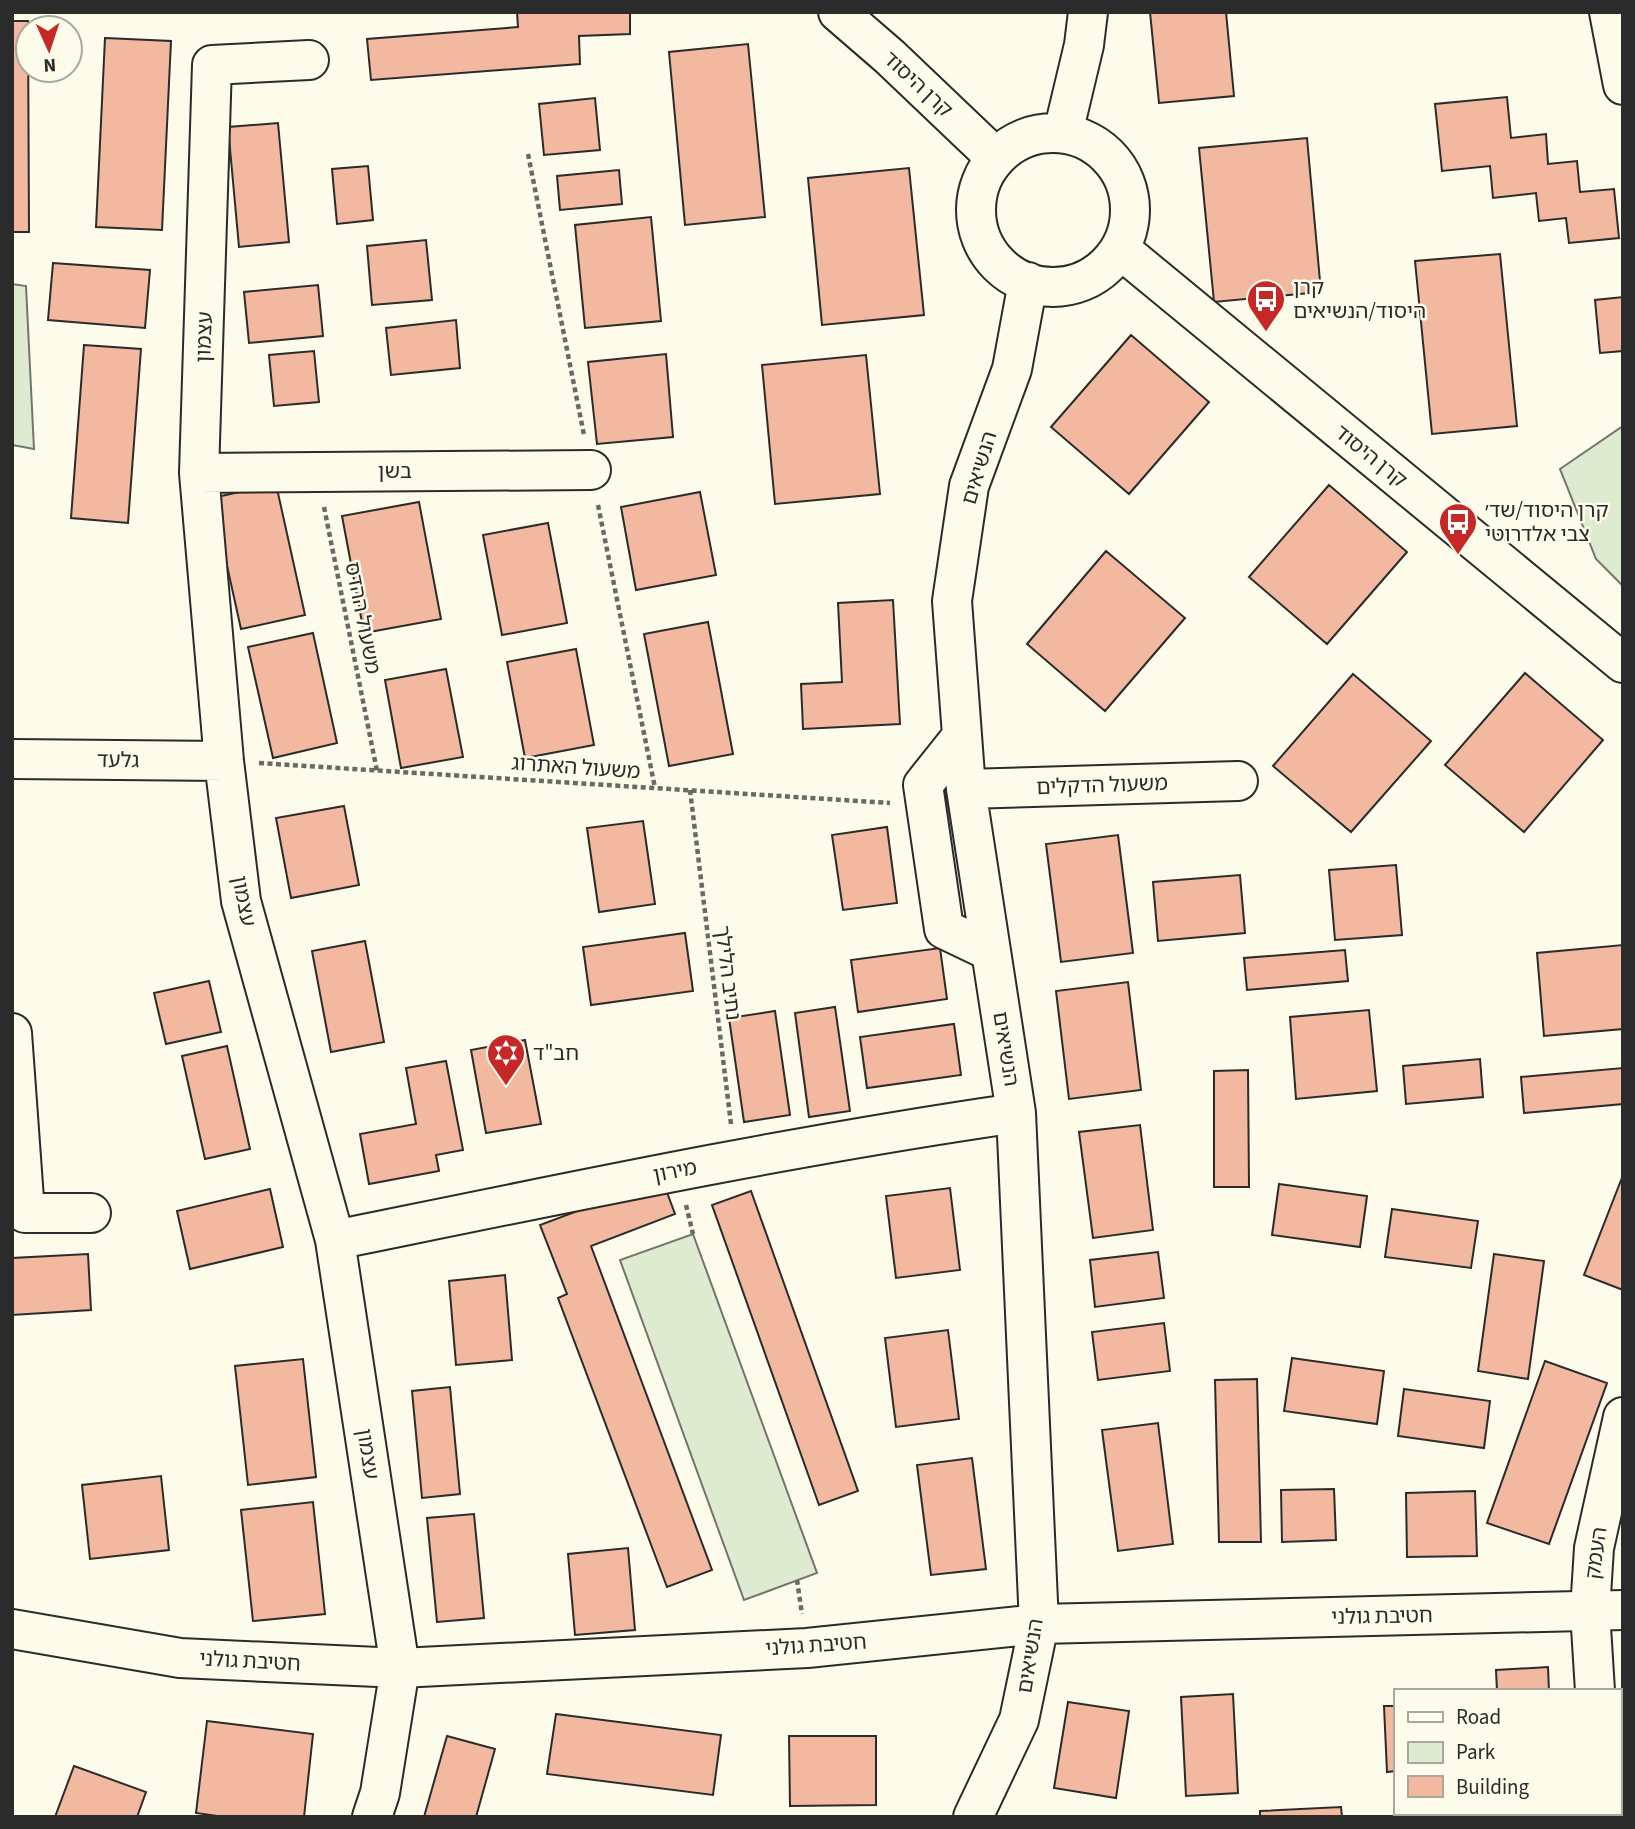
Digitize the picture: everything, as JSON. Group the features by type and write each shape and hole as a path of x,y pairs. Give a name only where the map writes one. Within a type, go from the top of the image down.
{"street":[{"name":"קרן היסוד","path":"838,12 890,57 996,158"},
{"path":"1063,134 1084,45 1088,12"},
{"path":"1609,12 1623,85"},
{"name":"עצמון","path":"309,60 212,65 199,473 224,761 241,901 335,1240 400,1668 380,1793 372,1817"},
{"path":"1048,133 1063,134 1084,139 1103,150 1118,167 1127,186 1131,207 1128,229 1120,249 1107,265 1089,278 1069,285 1048,286 1028,282 1011,274 996,261 985,246 978,229 976,210 985,174 996,158 1020,140 1048,133"},
{"name":"קרן היסוד","path":"1120,249 1623,663"},
{"name":"הנשיאים","path":"973,1817 1019,1720 1039,1625 1016,1113 966,789 952,601 969,486 1012,369 1028,282"},
{"name":"בשן","path":"199,473 591,470"},
{"path":"962,736 923,785 944,929 990,951"},
{"name":"גלעד","path":"12,759 224,761"},
{"name":"משעול הדקלים","path":"966,789 1238,781"},
{"path":"12,1033 25,1213 91,1213"},
{"name":"מירון","path":"335,1240 883,1132 1016,1113"},
{"name":"העמק","path":"1595,1689 1606,1611 1594,1548 1623,1417"},
{"name":"חטיבת גולני","path":"12,1629 180,1658 400,1668 807,1648 1039,1625 1606,1611"}],"path":[{"name":"משעול ההדס","path":"317,472 377,771"},
{"name":"משעול האתרוג","path":"224,761 926,805"},
{"name":"נתיב הלילך","path":"690,790 735,1160"}],"green space":[{"path":"12,284 26,286 34,449 12,445"},
{"path":"1623,426 1623,586 1596,559 1560,469"},
{"path":"693,1234 817,1573 744,1600 620,1260"}],"building":[{"path":"517,12 630,12 630,34 579,36 580,64 371,80 367,39 518,27"},
{"path":"1150,12 1226,12 1234,96 1159,103"},
{"path":"14,21 14,84 28,84 29,232 12,232"},
{"path":"105,38 171,41 162,230 96,227"},
{"path":"748,44 765,217 685,225 669,52"},
{"path":"1507,97 1511,138 1546,134 1548,164 1577,161 1580,192 1614,189 1619,238 1569,243 1566,218 1539,221 1536,193 1493,198 1490,166 1442,171 1435,104"},
{"path":"595,98 600,150 544,155 539,104"},
{"path":"278,123 289,242 239,247 228,127"},
{"path":"1307,138 1321,292 1214,302 1199,148"},
{"path":"368,166 373,220 337,224 332,169"},
{"path":"909,168 924,315 822,325 808,178"},
{"path":"619,170 622,204 560,210 557,176"},
{"path":"651,217 661,321 585,328 575,225"},
{"path":"426,240 432,300 372,305 367,246"},
{"path":"1500,254 1517,426 1432,434 1415,261"},
{"path":"53,263 150,270 145,328 48,320"},
{"path":"318,285 323,336 249,343 244,292"},
{"path":"1623,297 1623,351 1600,353 1595,300"},
{"path":"456,320 460,368 391,375 386,328"},
{"path":"1131,335 1209,402 1129,494 1051,427"},
{"path":"84,345 141,349 128,523 71,518"},
{"path":"314,351 319,402 274,406 269,355"},
{"path":"666,354 673,437 597,444 588,362"},
{"path":"866,355 880,494 775,504 762,365"},
{"path":"276,484 305,615 241,629 212,498"},
{"path":"1329,485 1407,552 1327,644 1249,577"},
{"path":"700,492 716,575 636,590 621,507"},
{"path":"419,502 441,619 364,633 342,516"},
{"path":"548,523 567,623 502,635 483,535"},
{"path":"1106,551 1185,618 1105,711 1027,644"},
{"path":"893,600 900,724 803,729 801,684 842,682 838,603"},
{"path":"708,622 733,754 669,766 644,634"},
{"path":"313,633 337,743 273,758 248,647"},
{"path":"576,649 594,745 525,758 507,662"},
{"path":"446,669 463,757 401,768 385,680"},
{"path":"1525,673 1603,740 1524,832 1445,765"},
{"path":"1353,674 1431,741 1351,832 1273,766"},
{"path":"344,806 359,885 291,898 276,818"},
{"path":"643,821 655,904 599,912 587,828"},
{"path":"887,827 897,903 843,910 832,835"},
{"path":"1118,835 1133,953 1061,962 1046,844"},
{"path":"1396,865 1402,935 1335,940 1329,870"},
{"path":"1240,875 1245,933 1158,941 1153,882"},
{"path":"685,933 693,991 591,1005 583,947"},
{"path":"365,941 384,1042 331,1052 312,951"},
{"path":"1623,945 1623,1029 1544,1036 1537,953"},
{"path":"940,948 947,999 858,1012 851,960"},
{"path":"1345,950 1348,981 1247,990 1244,958"},
{"path":"209,981 221,1032 166,1044 154,993"},
{"path":"1128,982 1141,1090 1069,1099 1056,991"},
{"path":"835,1007 850,1111 809,1117 795,1013"},
{"path":"1369,1010 1377,1091 1296,1099 1290,1017"},
{"path":"775,1011 790,1115 744,1122 729,1018"},
{"path":"954,1024 961,1075 867,1088 860,1037"},
{"name":"חב\"ד","path":"525,1040 541,1124 486,1133 471,1050"},
{"path":"227,1046 250,1149 205,1159 182,1056"},
{"path":"1480,1059 1483,1097 1406,1104 1403,1066"},
{"path":"446,1061 463,1150 436,1155 439,1171 369,1184 360,1134 416,1124 406,1068"},
{"path":"1623,1068 1623,1104 1524,1113 1521,1077"},
{"path":"1248,1070 1249,1187 1214,1187 1214,1071"},
{"path":"1140,1125 1153,1230 1093,1238 1079,1132"},
{"path":"1623,1175 1623,1290 1584,1275"},
{"path":"662,1179 675,1214 591,1246 712,1570 667,1587 558,1298 567,1294 540,1225"},
{"path":"1279,1184 1367,1196 1360,1247 1272,1235"},
{"path":"950,1188 960,1270 896,1278 886,1196"},
{"path":"270,1189 283,1247 190,1269 177,1211"},
{"path":"751,1191 858,1491 819,1505 712,1205"},
{"path":"1392,1209 1478,1221 1471,1268 1385,1257"},
{"path":"1158,1252 1164,1298 1095,1307 1090,1260"},
{"path":"88,1254 91,1310 12,1315 12,1258"},
{"path":"1494,1254 1544,1261 1528,1379 1478,1371"},
{"path":"505,1275 512,1360 456,1365 449,1281"},
{"path":"1164,1323 1170,1371 1098,1380 1092,1332"},
{"path":"948,1330 959,1419 896,1427 885,1338"},
{"path":"1292,1358 1384,1371 1377,1424 1284,1411"},
{"path":"303,1359 316,1477 248,1485 235,1366"},
{"path":"1545,1361 1607,1383 1549,1544 1487,1523"},
{"path":"1257,1379 1261,1542 1219,1542 1215,1380"},
{"path":"450,1387 460,1494 422,1498 412,1391"},
{"path":"1404,1389 1490,1401 1484,1448 1398,1436"},
{"path":"1158,1423 1173,1544 1118,1551 1102,1430"},
{"path":"972,1458 986,1569 931,1575 917,1465"},
{"path":"161,1476 169,1550 90,1559 82,1485"},
{"path":"1334,1489 1336,1540 1282,1542 1281,1490"},
{"path":"1475,1491 1477,1556 1407,1557 1406,1493"},
{"path":"313,1502 325,1614 253,1621 241,1510"},
{"path":"474,1514 484,1618 437,1622 427,1518"},
{"path":"628,1548 635,1630 575,1635 568,1554"},
{"path":"1548,1667 1549,1689 1497,1689 1496,1670"},
{"path":"1233,1694 1238,1793 1186,1796 1181,1697"},
{"path":"1068,1702 1129,1711 1116,1798 1054,1788"},
{"path":"1384,1706 1394,1706 1394,1771 1387,1772"},
{"path":"556,1714 721,1735 713,1795 547,1774"},
{"path":"207,1721 313,1734 304,1817 224,1817 196,1813"},
{"path":"447,1736 495,1749 476,1817 424,1817"},
{"path":"789,1736 876,1736 876,1805 790,1806"},
{"path":"74,1766 146,1792 137,1817 55,1817"},
{"path":"1341,1807 1342,1817 1260,1817 1260,1811"},
{"path":"1556,1815 1556,1817 1504,1817"}],"place":[{"name":"קרן היסוד/הנשיאים","path":"1266,333"},
{"name":"קרן היסוד/שד׳ צבי אלדרוטי","path":"1458,556"},
{"name":"חב\"ד","path":"506,1087"}]}
